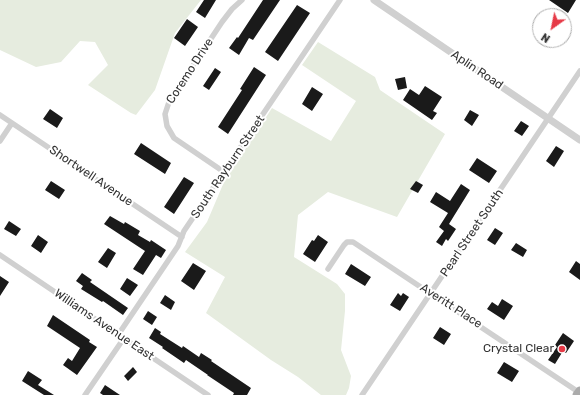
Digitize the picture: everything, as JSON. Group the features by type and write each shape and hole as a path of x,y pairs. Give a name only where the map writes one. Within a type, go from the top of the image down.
{"street":[{"name":"Coremo Drive","path":"224,172 174,138 167,126 165,114 169,102 222,22 232,9 242,0"},
{"name":"South Rayburn Street","path":"85,395 178,246 184,231 340,0"},
{"name":"Aplin Road","path":"374,0 580,140"},
{"name":"Pearl Street South","path":"362,395 580,71"},
{"name":"Shortwell Avenue","path":"0,115 182,237"},
{"path":"0,141 12,123"},
{"name":"Averitt Place","path":"328,269 344,245 347,242 353,242 579,393"},
{"name":"Williams Avenue East","path":"0,255 208,395"}],"shaded area":[{"path":"0,0 201,0 175,33 155,90 136,115 88,85 108,65 95,42 80,41 61,62 36,67 0,50"},
{"path":"318,42 375,77 380,90 445,134 397,217 328,192 298,215 294,257 337,284 345,294 345,311 341,350 351,376 346,395 321,395 298,377 271,360 206,313 225,277 185,252 207,222 224,182 272,108 331,141 356,101 302,65"}],"building":[{"path":"204,0 216,0 205,18 196,12"},
{"path":"263,0 280,0 253,40 249,38 239,55 229,48 237,37 238,38"},
{"path":"549,0 576,0 571,8 561,8"},
{"path":"297,5 310,13 278,61 265,52"},
{"path":"187,19 198,27 185,46 174,38"},
{"path":"254,67 266,75 228,134 218,127 242,90 240,89"},
{"path":"215,68 221,72 209,90 203,86"},
{"path":"405,77 407,88 398,90 395,79"},
{"path":"425,86 442,97 433,111 437,113 432,120 403,100 410,89 419,95"},
{"path":"312,87 323,94 312,111 302,104"},
{"path":"50,109 63,118 57,128 43,119"},
{"path":"470,110 479,115 472,126 464,120"},
{"path":"521,121 529,126 522,136 514,131"},
{"path":"141,143 171,163 165,174 134,154"},
{"path":"556,146 564,151 554,167 546,161"},
{"path":"477,158 497,171 489,183 469,170"},
{"path":"184,177 194,183 174,214 164,207"},
{"path":"51,181 65,190 59,199 45,190"},
{"path":"416,181 423,185 418,193 410,189"},
{"path":"461,184 470,190 449,224 456,229 448,241 446,239 442,246 436,242 444,231 439,227 448,213 430,202 436,192 450,201"},
{"path":"110,216 124,224 125,222 140,231 138,235 150,242 151,240 166,250 161,258 156,255 143,275 133,269 145,251 104,224"},
{"path":"9,221 21,229 16,236 4,229"},
{"path":"495,228 503,233 495,245 487,240"},
{"path":"38,235 48,242 41,253 31,246"},
{"path":"318,235 328,242 315,262 303,254 312,240 314,241"},
{"path":"516,243 527,250 523,257 511,250"},
{"path":"108,248 116,253 107,268 98,262"},
{"path":"576,261 580,264 580,280 569,272"},
{"path":"193,263 206,271 194,290 181,281"},
{"path":"351,264 371,277 365,286 345,274"},
{"path":"82,273 92,280 90,282 128,308 123,315 103,301 102,302 81,289 83,286 76,281"},
{"path":"0,276 9,282 0,296"},
{"path":"127,278 138,285 130,296 120,289"},
{"path":"398,293 401,296 403,293 409,297 400,311 390,305"},
{"path":"165,295 175,302 171,310 160,303"},
{"path":"502,299 513,306 504,320 487,309 492,302 498,306"},
{"path":"148,311 157,317 152,325 143,319"},
{"path":"53,315 90,340 89,342 97,347 77,375 63,365 68,358 72,361 80,348 47,326"},
{"path":"440,327 451,334 444,345 433,338"},
{"path":"155,328 161,332 160,334 182,348 183,346 199,357 201,353 251,388 247,395 233,395 234,393 186,360 184,363 162,348 163,347 149,338"},
{"name":"Crystal Clear","path":"563,333 574,341 566,353 563,351 555,364 548,360 557,347 555,345"},
{"path":"504,362 519,371 512,382 497,373"},
{"path":"133,367 137,372 128,381 124,376"},
{"path":"28,371 42,380 38,385 54,395 44,395 22,381"},
{"path":"105,385 120,395 103,395 100,393"}],"place":[{"name":"Crystal Clear","path":"562,349"}]}
